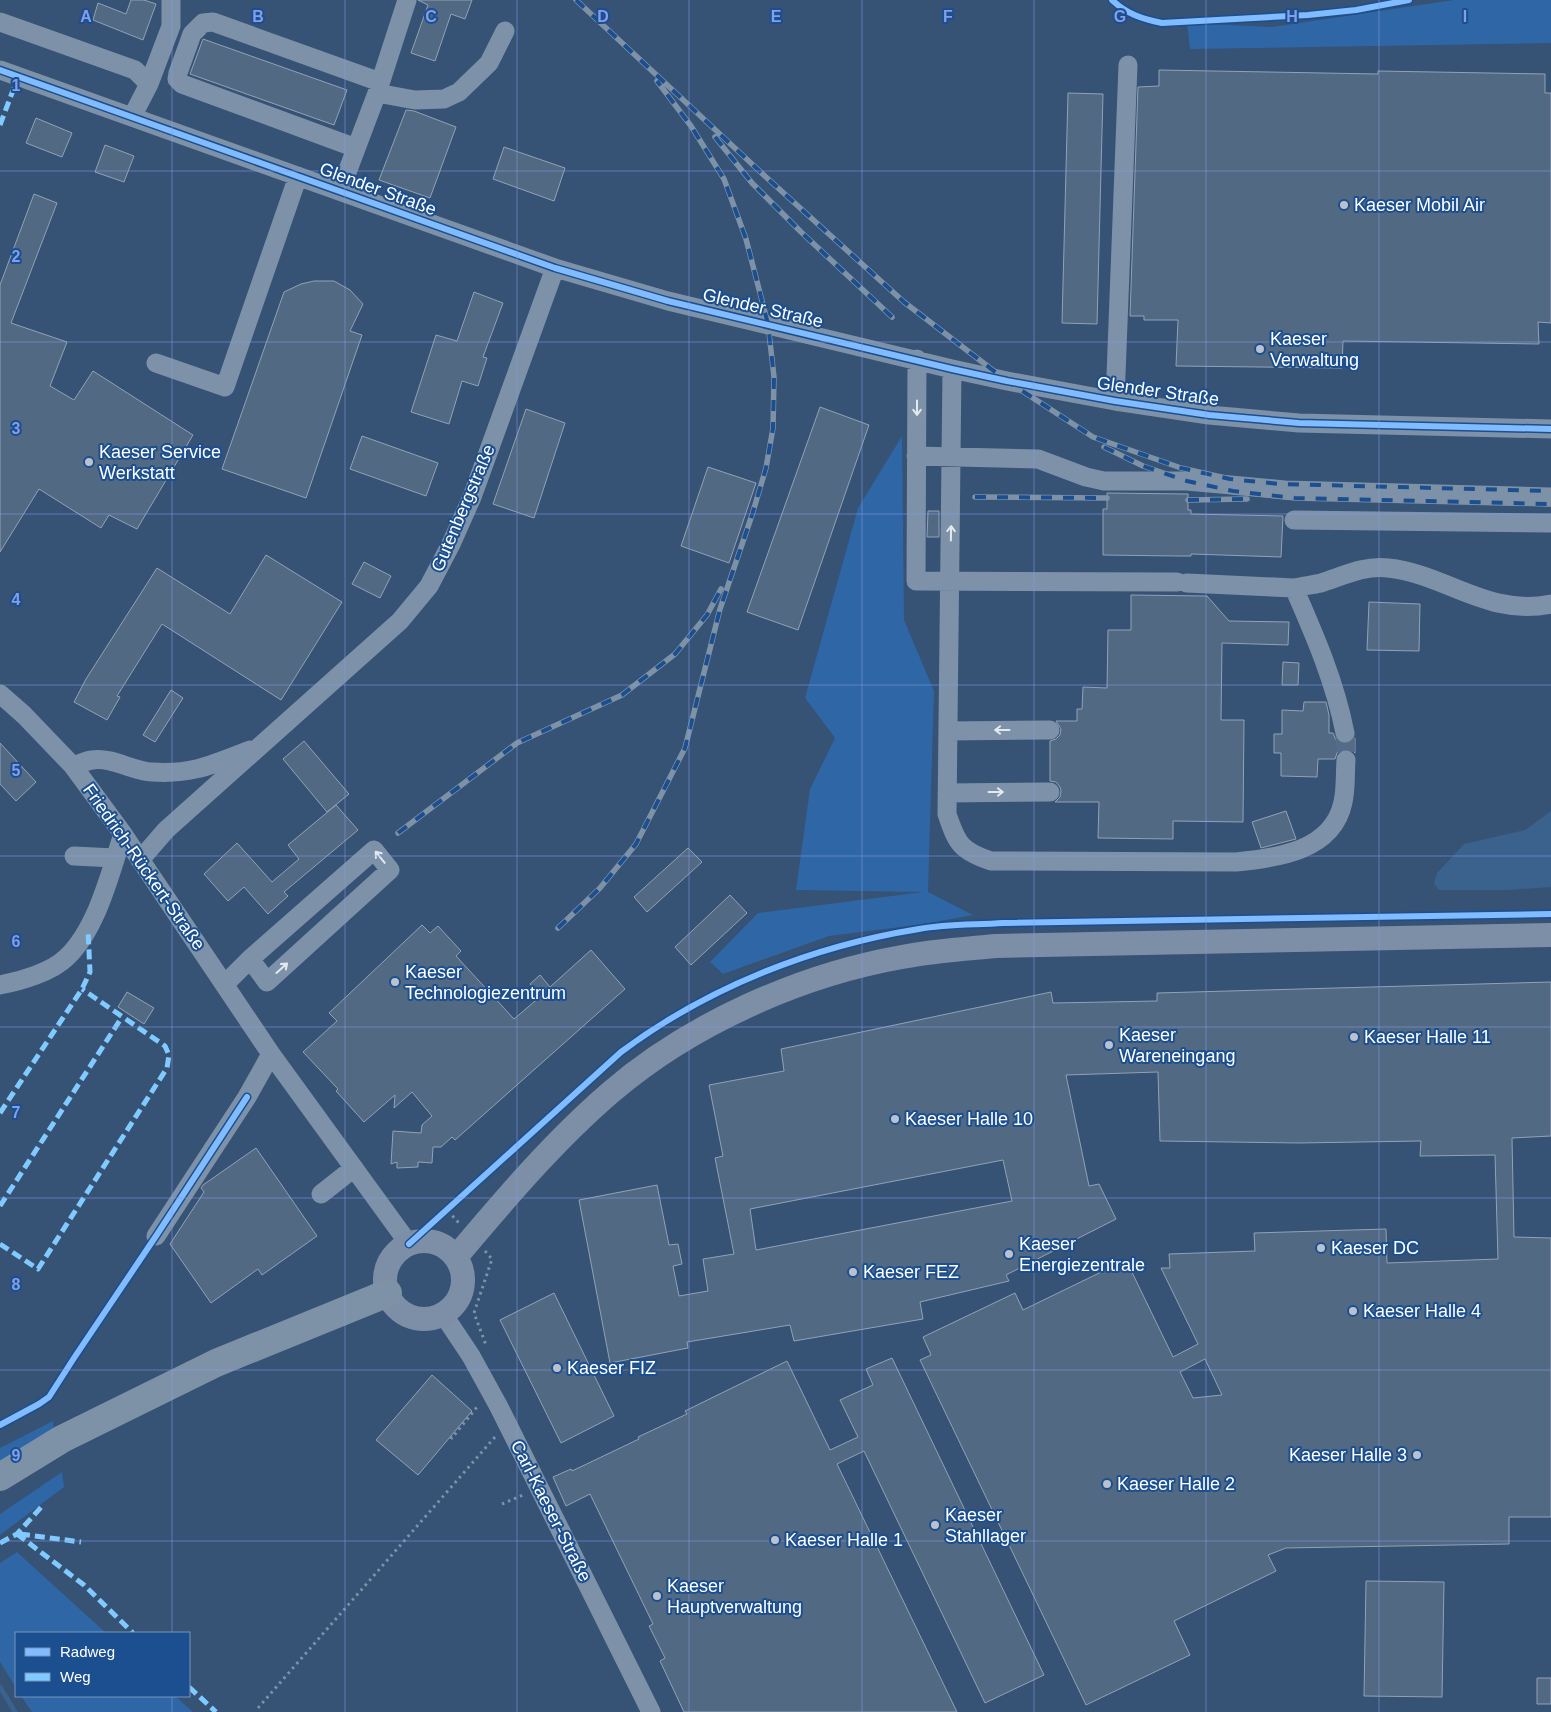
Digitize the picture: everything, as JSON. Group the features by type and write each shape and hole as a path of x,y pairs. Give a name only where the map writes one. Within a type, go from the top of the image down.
{"highway":[{"path":"0,1477 62,1440 216,1363 388,1292"}],"main road":[{"path":"456,1257 552,1148 611,1092 642,1067 692,1035 752,1004 795,986 840,972 901,957 996,946 1551,935"},
{"path":"420,1241 445,1247 456,1257 461,1266 463,1277 459,1298 454,1306 444,1314 423,1320 412,1318 397,1309 390,1298 385,1282 387,1267 399,1250 409,1244 420,1241"}],"street":[{"path":"132,117 149,84 170,26 171,0"},
{"path":"340,191 378,87 406,0"},
{"path":"0,22 135,70 149,84"},
{"path":"356,148 182,84 177,79 178,73 192,34 203,23 213,22 415,100 444,99 459,92 489,64 505,31"},
{"path":"1115,402 1128,65"},
{"name":"Glender Straße","path":"0,70 555,268 668,300 952,369 1115,402 1209,415 1299,422 1551,429"},
{"path":"156,363 225,387 298,176"},
{"name":"Gutenbergstraße","path":"140,860 166,830 400,621 429,586 451,544 472,497 555,268"},
{"path":"917,360 916,581 1182,582 1294,588 1319,583 1363,568 1387,568 1413,573 1480,599 1508,605 1551,604"},
{"path":"952,369 947,814 954,837 970,854 991,861 1236,862 1270,858 1300,850 1322,838 1336,822 1343,803 1346,760"},
{"path":"916,456 1038,459 1086,477 1104,481 1187,481 1285,490 1551,497"},
{"path":"1294,520 1551,523"},
{"path":"1294,588 1316,639 1339,701 1345,733"},
{"name":"Friedrich-Rückert-Straße","path":"0,694 24,715 73,766 140,860 271,1054 409,1244"},
{"path":"948,731 1050,730"},
{"name":"Gutenbergstraße","path":"73,766 91,760 107,760 150,772 184,772 201,769 260,746"},
{"path":"947,792 1050,792"},
{"path":"0,999 5,984 45,971 67,958 88,930 122,834"},
{"path":"225,984 250,960 374,850 390,870 267,982 250,960"},
{"path":"74,856 115,858"},
{"path":"156,1236 247,1097 271,1054"},
{"path":"321,1194 354,1168"},
{"name":"Carl-Kaeser-Straße","path":"444,1314 478,1369 652,1712"}],"path":[{"path":"448,1210 492,1260 474,1313 489,1351 478,1369"},
{"path":"258,1708 495,1436"}],"shaded area":[{"path":"1454,0 1551,0 1551,43 1190,49 1187,23 1272,27"},
{"path":"902,436 904,620 934,691 928,892 973,915 924,924 829,936 723,974 710,962 758,913 923,892 796,890 810,789 835,738 805,698 858,508"},
{"path":"1551,811 1551,887 1509,890 1439,890 1434,884 1437,873 1464,844 1525,830"},
{"path":"53,1421 54,1435 0,1463 0,1448"},
{"path":"62,1472 64,1487 0,1535 0,1514"},
{"path":"17,1552 105,1632 15,1632 15,1686 0,1662 0,1563"},
{"path":"22,1697 176,1697 193,1712 32,1712"}],"building":[{"path":"131,0 144,0 156,4 143,40 93,20 98,3 126,14"},
{"path":"418,0 472,0 465,19 451,14 435,61 411,53 428,5"},
{"path":"203,39 347,90 334,125 190,74"},
{"name":"Kaeser Mobil Air","path":"1159,70 1378,74 1378,71 1545,74 1545,93 1551,93 1551,323 1538,322 1539,344 1343,341 1342,368 1176,366 1178,320 1144,320 1144,316 1130,316 1138,87 1159,86"},
{"path":"1068,93 1103,94 1097,324 1062,323"},
{"path":"406,110 414,111 456,127 430,198 379,180"},
{"path":"36,118 72,133 62,157 26,143"},
{"path":"105,145 134,156 124,182 95,172"},
{"path":"504,147 565,168 554,201 493,179"},
{"name":"Kaeser Service Werkstatt","path":"34,194 57,203 11,323 67,342 50,386 74,400 93,371 193,435 137,529 109,515 101,528 39,489 0,552 0,285"},
{"path":"314,281 334,281 350,290 363,304 350,331 362,335 306,498 222,469 284,292 301,284"},
{"path":"474,292 503,303 483,357 487,358 478,386 462,381 449,424 411,412 436,335 457,341"},
{"path":"820,407 869,425 798,630 747,612"},
{"path":"526,409 565,423 534,518 493,504"},
{"path":"362,436 438,463 426,496 350,469"},
{"path":"708,467 756,483 729,563 681,546"},
{"path":"1107,493 1188,494 1188,510 1191,510 1191,514 1283,516 1281,557 1191,554 1191,556 1103,555 1103,509 1107,509"},
{"path":"928,511 939,511 939,537 927,537"},
{"path":"266,555 342,602 281,700 162,624 117,696 120,697 107,720 74,702 86,679 157,568 230,614"},
{"path":"364,562 391,576 380,598 352,584"},
{"path":"1131,595 1207,596 1229,621 1289,622 1288,645 1222,643 1221,720 1244,720 1243,822 1173,821 1173,839 1098,838 1099,802 1055,802 1060,797 1061,791 1056,782 1050,781 1050,741 1060,735 1061,729 1056,721 1077,721 1077,709 1082,709 1083,687 1107,688 1108,630 1131,630"},
{"path":"1369,602 1420,604 1419,651 1367,650"},
{"path":"1283,662 1299,663 1298,685 1282,685"},
{"path":"171,690 183,698 155,742 143,735"},
{"path":"1304,702 1326,702 1329,715 1329,733 1333,733 1336,740 1342,744 1348,744 1355,738 1355,753 1352,750 1346,749 1337,753 1335,759 1318,759 1317,777 1281,776 1281,753 1274,753 1274,734 1282,734 1282,710 1303,711"},
{"path":"304,741 349,794 327,812 283,759"},
{"path":"0,743 36,782 16,801 0,784"},
{"path":"336,805 358,830 284,892 288,896 268,914 244,887 228,901 204,874 237,843 272,882 299,859 288,845"},
{"path":"1286,811 1296,839 1261,848 1252,822"},
{"path":"688,848 702,862 647,912 634,897"},
{"path":"730,895 747,913 691,965 675,947"},
{"path":"422,925 430,933 438,926 461,951 456,956 514,1019 541,996 530,984 540,975 550,987 591,950 625,989 455,1140 452,1137 441,1147 433,1147 432,1163 418,1162 418,1167 397,1168 397,1162 391,1164 393,1131 421,1133 422,1125 432,1116 412,1092 394,1108 395,1095 364,1122 336,1091 338,1089 303,1052 337,1021 329,1013"},
{"path":"1551,982 1551,1136 1512,1138 1514,1237 1551,1238 1551,1517 1509,1517 1509,1544 1286,1548 1268,1555 1276,1571 1174,1621 1190,1655 1086,1705 920,1360 931,1355 923,1337 1015,1293 1023,1310 1126,1260 1173,1357 1198,1344 1161,1268 1170,1268 1169,1254 1255,1251 1254,1233 1386,1229 1387,1263 1498,1259 1495,1155 1420,1156 1421,1141 1299,1143 1160,1141 1158,1072 1066,1075 1089,1186 1099,1184 1116,1219 1006,1275 1009,1281 920,1302 923,1319 794,1341 790,1325 687,1342 688,1348 610,1363 579,1200 657,1185 669,1245 678,1244 682,1264 673,1266 679,1296 708,1291 703,1259 734,1254 715,1158 723,1156 709,1085 784,1071 781,1049 1051,992 1053,1003 1157,1001 1157,993","holes":["1003,1160 1012,1201 756,1250 750,1209","1205,1359 1222,1395 1193,1398 1180,1372"]},
{"path":"127,992 154,1008 144,1024 118,1007"},
{"path":"256,1148 317,1236 262,1275 258,1269 211,1303 170,1244 204,1192 201,1188 203,1185"},
{"name":"Kaeser FIZ","path":"554,1293 614,1416 561,1443 500,1320"},
{"name":"Kaeser Halle 1","path":"892,1358 1044,1675 985,1703 864,1451 837,1464 957,1712 684,1712 660,1661 665,1658 649,1626 653,1624 590,1494 566,1506 553,1477 571,1469 572,1471 639,1439 638,1437 687,1414 685,1411 787,1361 830,1450 858,1437 840,1400 873,1385 866,1369"},
{"path":"432,1375 472,1411 418,1475 376,1440"},
{"path":"1366,1581 1444,1582 1442,1697 1364,1696"},
{"path":"1537,1678 1551,1678 1551,1704 1537,1704"}],"waterway":[{"path":"0,1687 15,1712"}],"tunnel":[{"path":"1345,733 1346,760"}],"railway":[{"path":"576,0 767,178 904,302 1007,381 1093,437 1181,468 1230,479 1280,484 1551,491"},
{"path":"558,928 600,888 636,844 685,748 720,609 766,468 773,428 774,377 768,324 746,239 724,179 691,126 657,81"},
{"path":"715,137 752,183 801,232 892,317"},
{"path":"1104,447 1143,466 1187,481 1233,491 1295,498 1551,504"},
{"path":"975,497 1107,498"},
{"path":"1188,500 1247,499"},
{"path":"398,833 517,743 622,695 675,654 707,615 721,589"}],"marked path":[{"path":"0,125 18,77"},
{"path":"0,1113 82,989 90,972 88,930"},
{"path":"0,1244 38,1269 167,1068 169,1055 165,1046 82,989"},
{"path":"0,1206 122,1017"},
{"path":"0,1543 17,1534 44,1504"},
{"path":"17,1534 84,1585 132,1632"},
{"path":"20,1534 81,1542"},
{"path":"190,1688 216,1712"}],"cycle path":[{"path":"1112,0 1123,9 1135,15 1162,23 1308,15 1356,10 1409,0"},
{"path":"0,70 555,268 668,301 952,369 1115,401 1209,415 1299,423 1551,429"},
{"path":"409,1244 621,1052 654,1029 689,1008 763,972 840,946 879,936 940,926 1003,923 1551,914"},
{"path":"0,1425 49,1397 247,1097"}],"place":[{"name":"Kaeser Mobil Air","path":"1344,205"},
{"name":"Kaeser Verwaltung","path":"1260,349"},
{"name":"Kaeser Service Werkstatt","path":"89,462"},
{"name":"Kaeser Technologiezentrum","path":"395,982"},
{"name":"Kaeser Halle 11","path":"1354,1037"},
{"name":"Kaeser Wareneingang","path":"1109,1045"},
{"name":"Kaeser Halle 10","path":"895,1119"},
{"name":"Kaeser DC","path":"1321,1248"},
{"name":"Kaeser Energiezentrale","path":"1009,1254"},
{"name":"Kaeser FEZ","path":"853,1272"},
{"name":"Kaeser Halle 4","path":"1353,1311"},
{"name":"Kaeser FIZ","path":"557,1368"},
{"name":"Kaeser Halle 3","path":"1417,1455"},
{"name":"Kaeser Halle 2","path":"1107,1484"},
{"name":"Kaeser Stahllager","path":"935,1525"},
{"name":"Kaeser Halle 1","path":"775,1540"},
{"name":"Kaeser Hauptverwaltung","path":"657,1596"}]}
